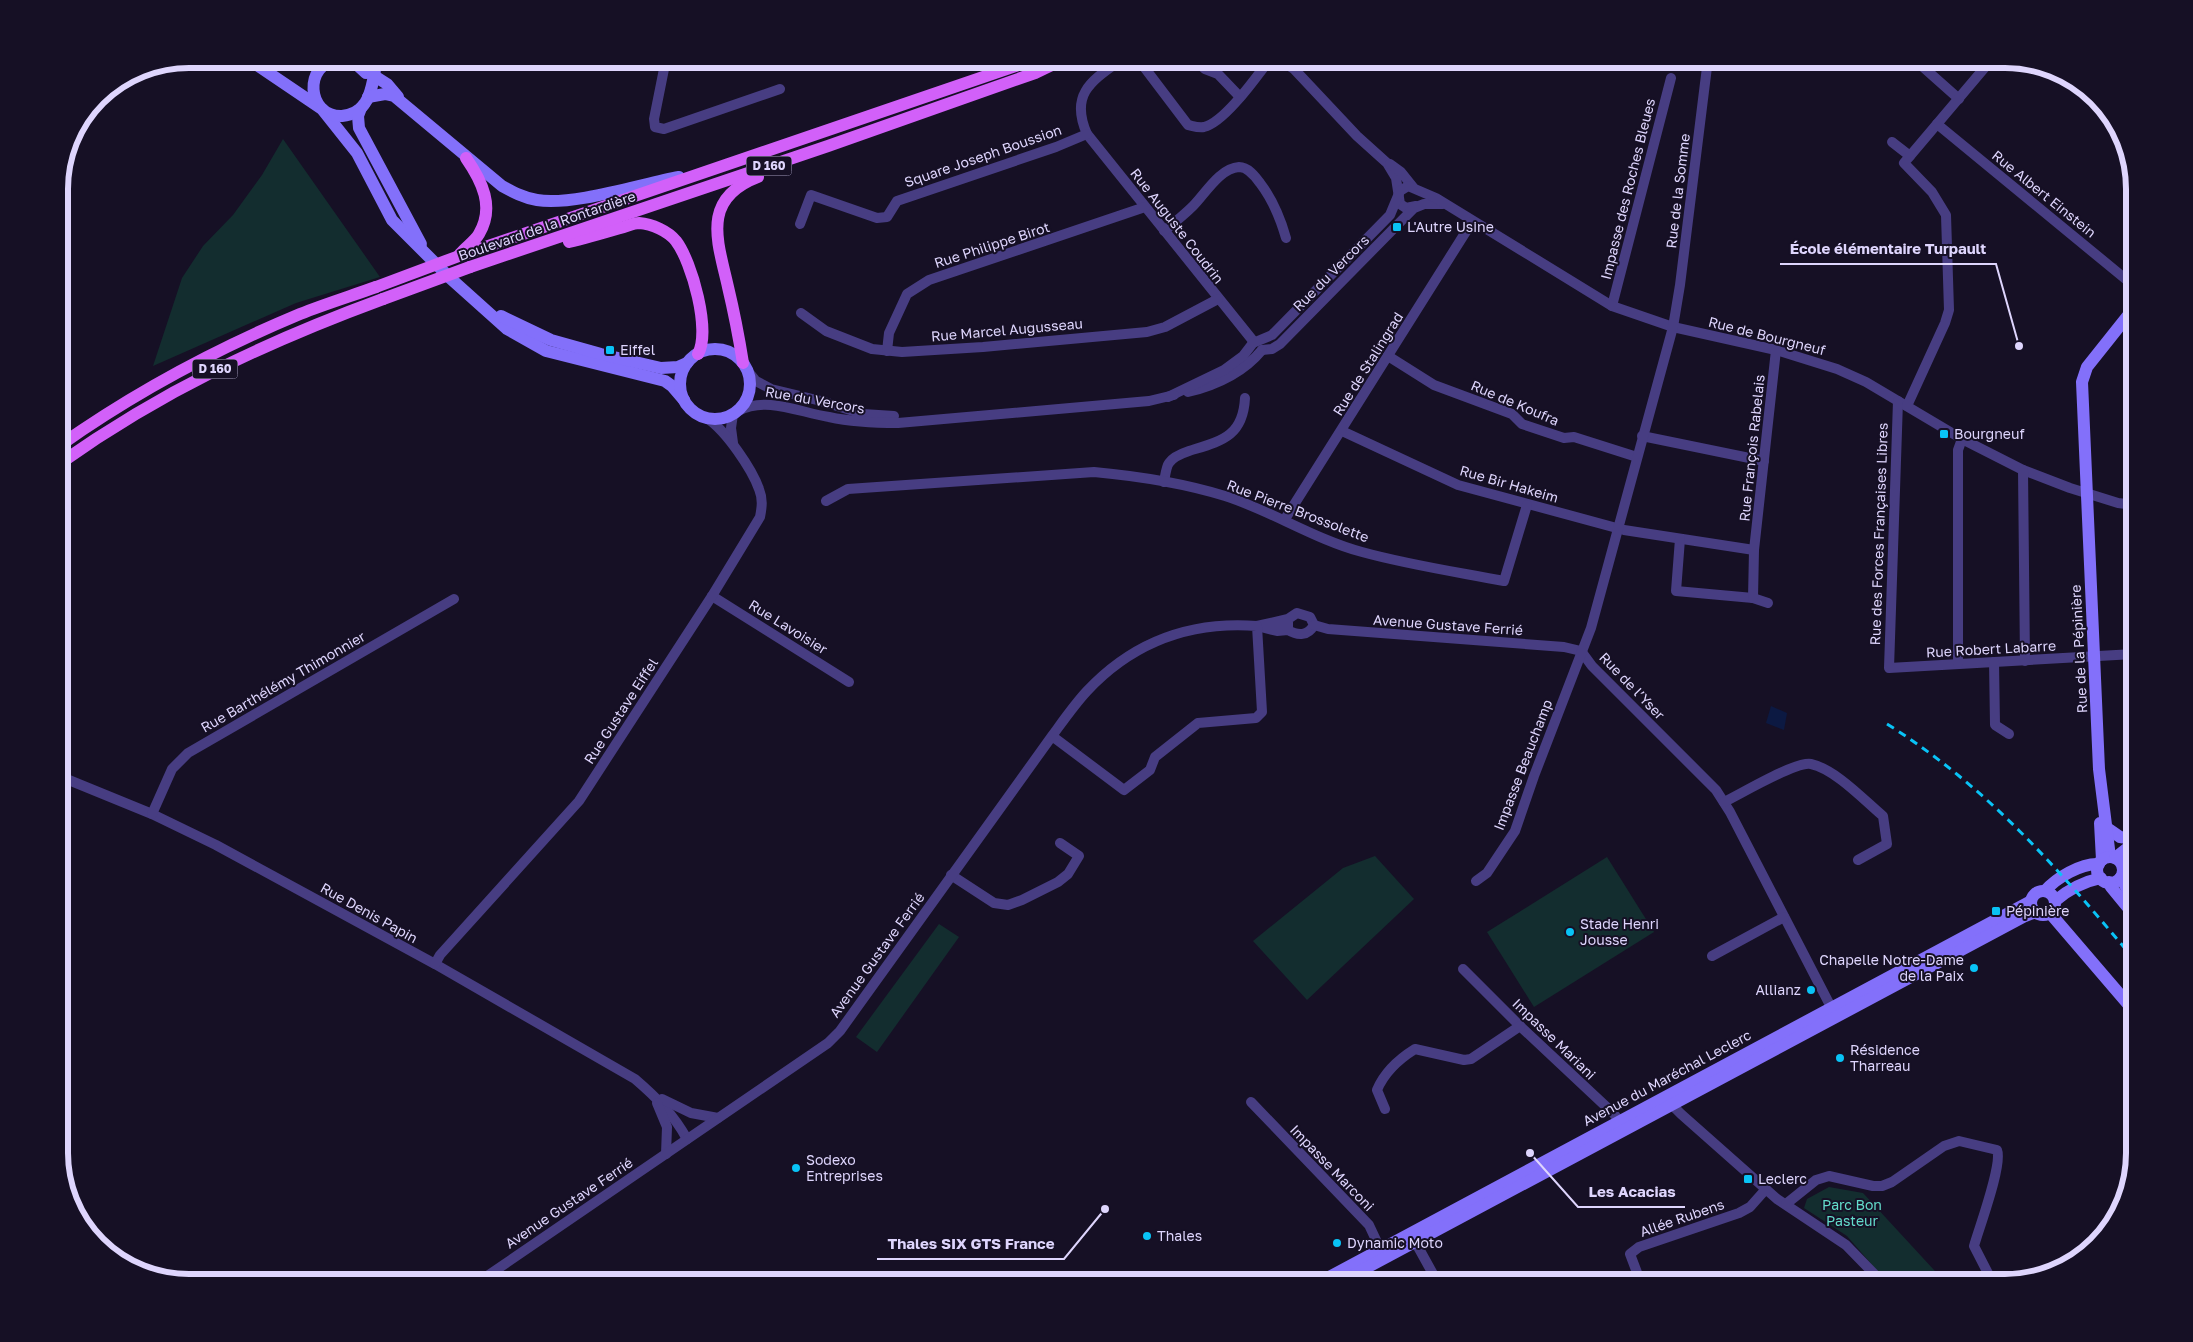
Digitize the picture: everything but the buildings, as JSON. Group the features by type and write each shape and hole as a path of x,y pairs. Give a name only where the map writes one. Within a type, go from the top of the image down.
{"main road":[{"path":"262,68 337,116 354,113 366,99 385,94 401,101"},
{"path":"320,68 317,71 312,87 317,102 357,153 392,220 403,233 477,303 507,329 546,351 665,381 699,415 708,418 719,419 736,412 745,403 749,393 750,382 717,243 716,226 721,208 732,193 747,181 800,162 828,146"},
{"path":"360,68 366,99 358,116 359,128 424,251"},
{"path":"365,68 387,84 401,101 466,158 502,186 518,194 538,200 559,201 606,193 708,171"},
{"name":"Boulevard de la Rontardière","path":"68,440 90,424 194,363 300,314 459,256 1010,68"},
{"name":"Boulevard de la Rontardière","path":"68,458 103,433 198,377 306,327 470,267 828,146 1045,68"},
{"path":"459,256 478,235 485,221 487,207 481,180 466,158"},
{"path":"477,303 551,340 661,368 678,367 687,363 698,354 702,347 703,332 700,310 688,261 675,240 660,228 639,223 543,249 517,252"},
{"name":"Rue de la Pépinière","path":"2110,868 2107,828 2102,804 2082,382 2086,367 2125,319"},
{"path":"698,354 717,349 731,354 745,367"},
{"path":"684,400 680,382 687,363"},
{"name":"Rue de la Pépinière","path":"2102,804 2100,818 2110,868"},
{"path":"2107,828 2126,839"},
{"path":"2126,850 2110,868 2111,887 2126,905"},
{"path":"2052,907 2069,889 2126,861"},
{"name":"Avenue du Maréchal Leclerc","path":"1338,1274 1382,1254 1673,1098 1823,1024 2017,920 2033,907 2034,894 2045,891 2077,868 2092,864 2110,868"},
{"path":"2110,868 2126,891"},
{"path":"2045,891 2051,894 2052,907 2126,1001"},
{"name":"Avenue du Maréchal Leclerc","path":"2033,907 2042,915 2052,907"},
{"name":"Avenue du Maréchal Leclerc","path":"1673,1098 1831,1007 2033,907"},
{"name":"Avenue du Maréchal Leclerc","path":"1352,1274 1382,1254"}],"street":[{"path":"664,68 654,119 656,127 664,129 780,89"},
{"path":"1087,134 1080,113 1081,102 1091,82 1110,68"},
{"path":"1145,68 1188,125 1197,128 1205,127 1231,107 1263,68"},
{"path":"1204,68 1218,74 1240,97"},
{"name":"Rue de Bourgneuf","path":"1292,68 1357,136 1387,163 1402,172 1415,189 1432,196 1612,306 1673,327 1776,350 1837,369 1866,382 1962,439 2023,470 2086,493 2125,504"},
{"name":"Rue de la Somme","path":"1673,327 1707,68"},
{"path":"1924,68 1959,98"},
{"path":"1907,160 1984,68"},
{"name":"Impasse des Roches Bleues","path":"1612,306 1671,78"},
{"name":"Rue Albert Einstein","path":"1937,124 2125,279"},
{"name":"Rue Auguste Coudrin","path":"1087,134 1255,347"},
{"name":"Square Joseph Boussion","path":"800,224 811,195 877,218 887,217 897,201 1056,147 1087,134"},
{"path":"1892,142 1932,192 1946,215 1949,310 1945,324 1902,404"},
{"name":"Rue de Bourgneuf","path":"1387,163 1396,178 1398,196"},
{"path":"1164,231 1190,209 1206,190 1227,171 1239,167 1247,169 1268,193 1279,212 1286,238"},
{"path":"1414,208 1420,200 1415,189 1403,188 1398,196 1402,207 1410,209 1414,208 1424,204 1444,204"},
{"name":"Rue du Vercors","path":"736,412 749,405 768,404 866,423 908,422 1149,401 1203,388 1245,368 1255,347 1281,327 1390,215 1398,196"},
{"name":"Rue Philippe Birot","path":"888,351 889,333 907,294 929,280 1145,207"},
{"name":"Rue du Vercors","path":"1255,347 1272,348 1285,339 1414,208"},
{"name":"Rue de Stalingrad","path":"1285,520 1472,222"},
{"name":"Rue Marcel Augusseau","path":"801,313 826,332 872,349 888,351 983,347 1147,332 1165,327 1218,299"},
{"name":"Rue de l’Yser","path":"1673,327 1591,628 1581,651 1592,666 1716,790 1831,1007"},
{"name":"Rue François Rabelais","path":"1753,598 1754,550 1776,350"},
{"name":"Rue de Koufra","path":"1388,356 1434,385 1512,414 1522,424 1564,438 1574,437 1637,456"},
{"name":"Rue du Vercors","path":"745,367 756,381 771,389 821,401 863,414 880,416 978,416"},
{"path":"1164,482 1168,463 1182,453 1216,442 1232,434 1244,414 1244,398"},
{"name":"Rue des Forces Françaises Libres","path":"1889,668 1902,404"},
{"name":"Rue Gustave Eiffel","path":"734,446 732,437 736,412"},
{"name":"Rue Gustave Eiffel","path":"434,964 579,801 712,596 760,517 762,504 759,488 734,446 722,430 708,418"},
{"name":"Rue Bir Hakeim","path":"1342,431 1458,485 1527,505 1618,529 1754,550"},
{"path":"1642,436 1764,461"},
{"path":"1958,664 1958,450 1962,439"},
{"path":"2023,470 2025,661"},
{"name":"Rue Pierre Brossolette","path":"826,501 848,488 1094,472 1164,482 1224,496 1285,520 1316,536 1362,552 1504,581 1527,505"},
{"path":"1680,539 1676,591 1753,598 1768,604"},
{"name":"Rue Lavoisier","path":"712,596 849,682"},
{"name":"Rue Barthélémy Thimonnier","path":"152,814 172,769 188,753 454,599"},
{"path":"1297,613 1305,614 1313,620 1314,626 1305,634 1294,634 1288,630 1288,619 1297,613"},
{"name":"Avenue Gustave Ferrié","path":"1257,626 1288,619"},
{"name":"Avenue Gustave Ferrié","path":"490,1274 828,1043 840,1030 1052,736 1086,691 1108,670 1130,654 1180,632 1206,626 1238,624 1277,631 1288,630"},
{"path":"1052,736 1124,790 1150,770 1155,757 1198,723 1256,718 1262,712 1257,626"},
{"name":"Avenue Gustave Ferrié","path":"1314,626 1328,630 1564,647 1581,651"},
{"name":"Impasse Beauchamp","path":"1476,881 1487,873 1515,830 1581,651"},
{"name":"Rue Robert Labarre","path":"1889,668 2125,655"},
{"path":"1994,662 1995,725 2009,734"},
{"path":"1724,802 1796,766 1810,764 1826,770 1882,816 1887,844 1858,860"},
{"name":"Rue Denis Papin","path":"68,780 152,814 216,845 434,964 635,1080 654,1095 676,1121 688,1139"},
{"path":"951,876 994,902 1008,905 1022,900 1068,874 1079,856 1060,843"},
{"path":"1712,956 1784,916"},
{"name":"Impasse Mariani","path":"1463,969 1622,1125"},
{"path":"1823,1024 1831,1007"},
{"path":"1385,1109 1376,1090 1381,1078 1415,1049 1464,1060 1471,1059 1520,1026"},
{"name":"Rue Denis Papin","path":"654,1095 691,1113 718,1118"},
{"name":"Rue Denis Papin","path":"654,1095 667,1127 666,1154"},
{"path":"1673,1098 1766,1189 1846,1245 1874,1274"},
{"name":"Impasse Marconi","path":"1251,1102 1369,1225 1382,1254"},
{"path":"1786,1204 1816,1180 1829,1176 1873,1186 1882,1186 1892,1182 1944,1146 1959,1141 1997,1150 1999,1155 1992,1186 1974,1246 1988,1274"},
{"name":"Allée Rubens","path":"1638,1274 1630,1254 1639,1247 1739,1213 1750,1207 1766,1189"},
{"path":"1413,1237 1433,1274"}],"green space":[{"path":"283,139 380,277 296,303 153,366 182,278 203,246 233,215 262,175"},
{"path":"1375,856 1414,899 1307,1000 1253,941 1343,868"},
{"name":"Stade Henri Jousse","path":"1607,857 1654,932 1534,1007 1487,932"},
{"path":"939,924 959,937 877,1052 856,1037"},
{"name":"Parc Bon Pasteur","path":"1829,1187 1863,1193 1938,1274 1880,1274 1847,1236 1804,1208 1807,1199"}],"water":[{"path":"1771,706 1787,713 1784,730 1766,723"}],"railway":[{"path":"1887,724 1958,775 1990,803 2078,893 2126,949"}],"place":[{"name":"L'Autre Usine","path":"1397,227"},
{"name":"École élémentaire Turpault","path":"2019,346"},
{"name":"Eiffel","path":"610,350"},
{"name":"Bourgneuf","path":"1944,434"},
{"name":"Pépinière","path":"1996,911"},
{"name":"Stade Henri Jousse","path":"1570,932"},
{"name":"Chapelle Notre-Dame de la Paix","path":"1974,968"},
{"name":"Allianz","path":"1811,990"},
{"name":"Résidence Tharreau","path":"1840,1058"},
{"name":"Les Acacias","path":"1530,1153"},
{"name":"Sodexo Entreprises","path":"796,1168"},
{"name":"Leclerc","path":"1748,1179"},
{"name":"Thales SIX GTS France","path":"1105,1209"},
{"name":"Thales","path":"1147,1236"},
{"name":"Dynamic Moto","path":"1337,1243"}]}
